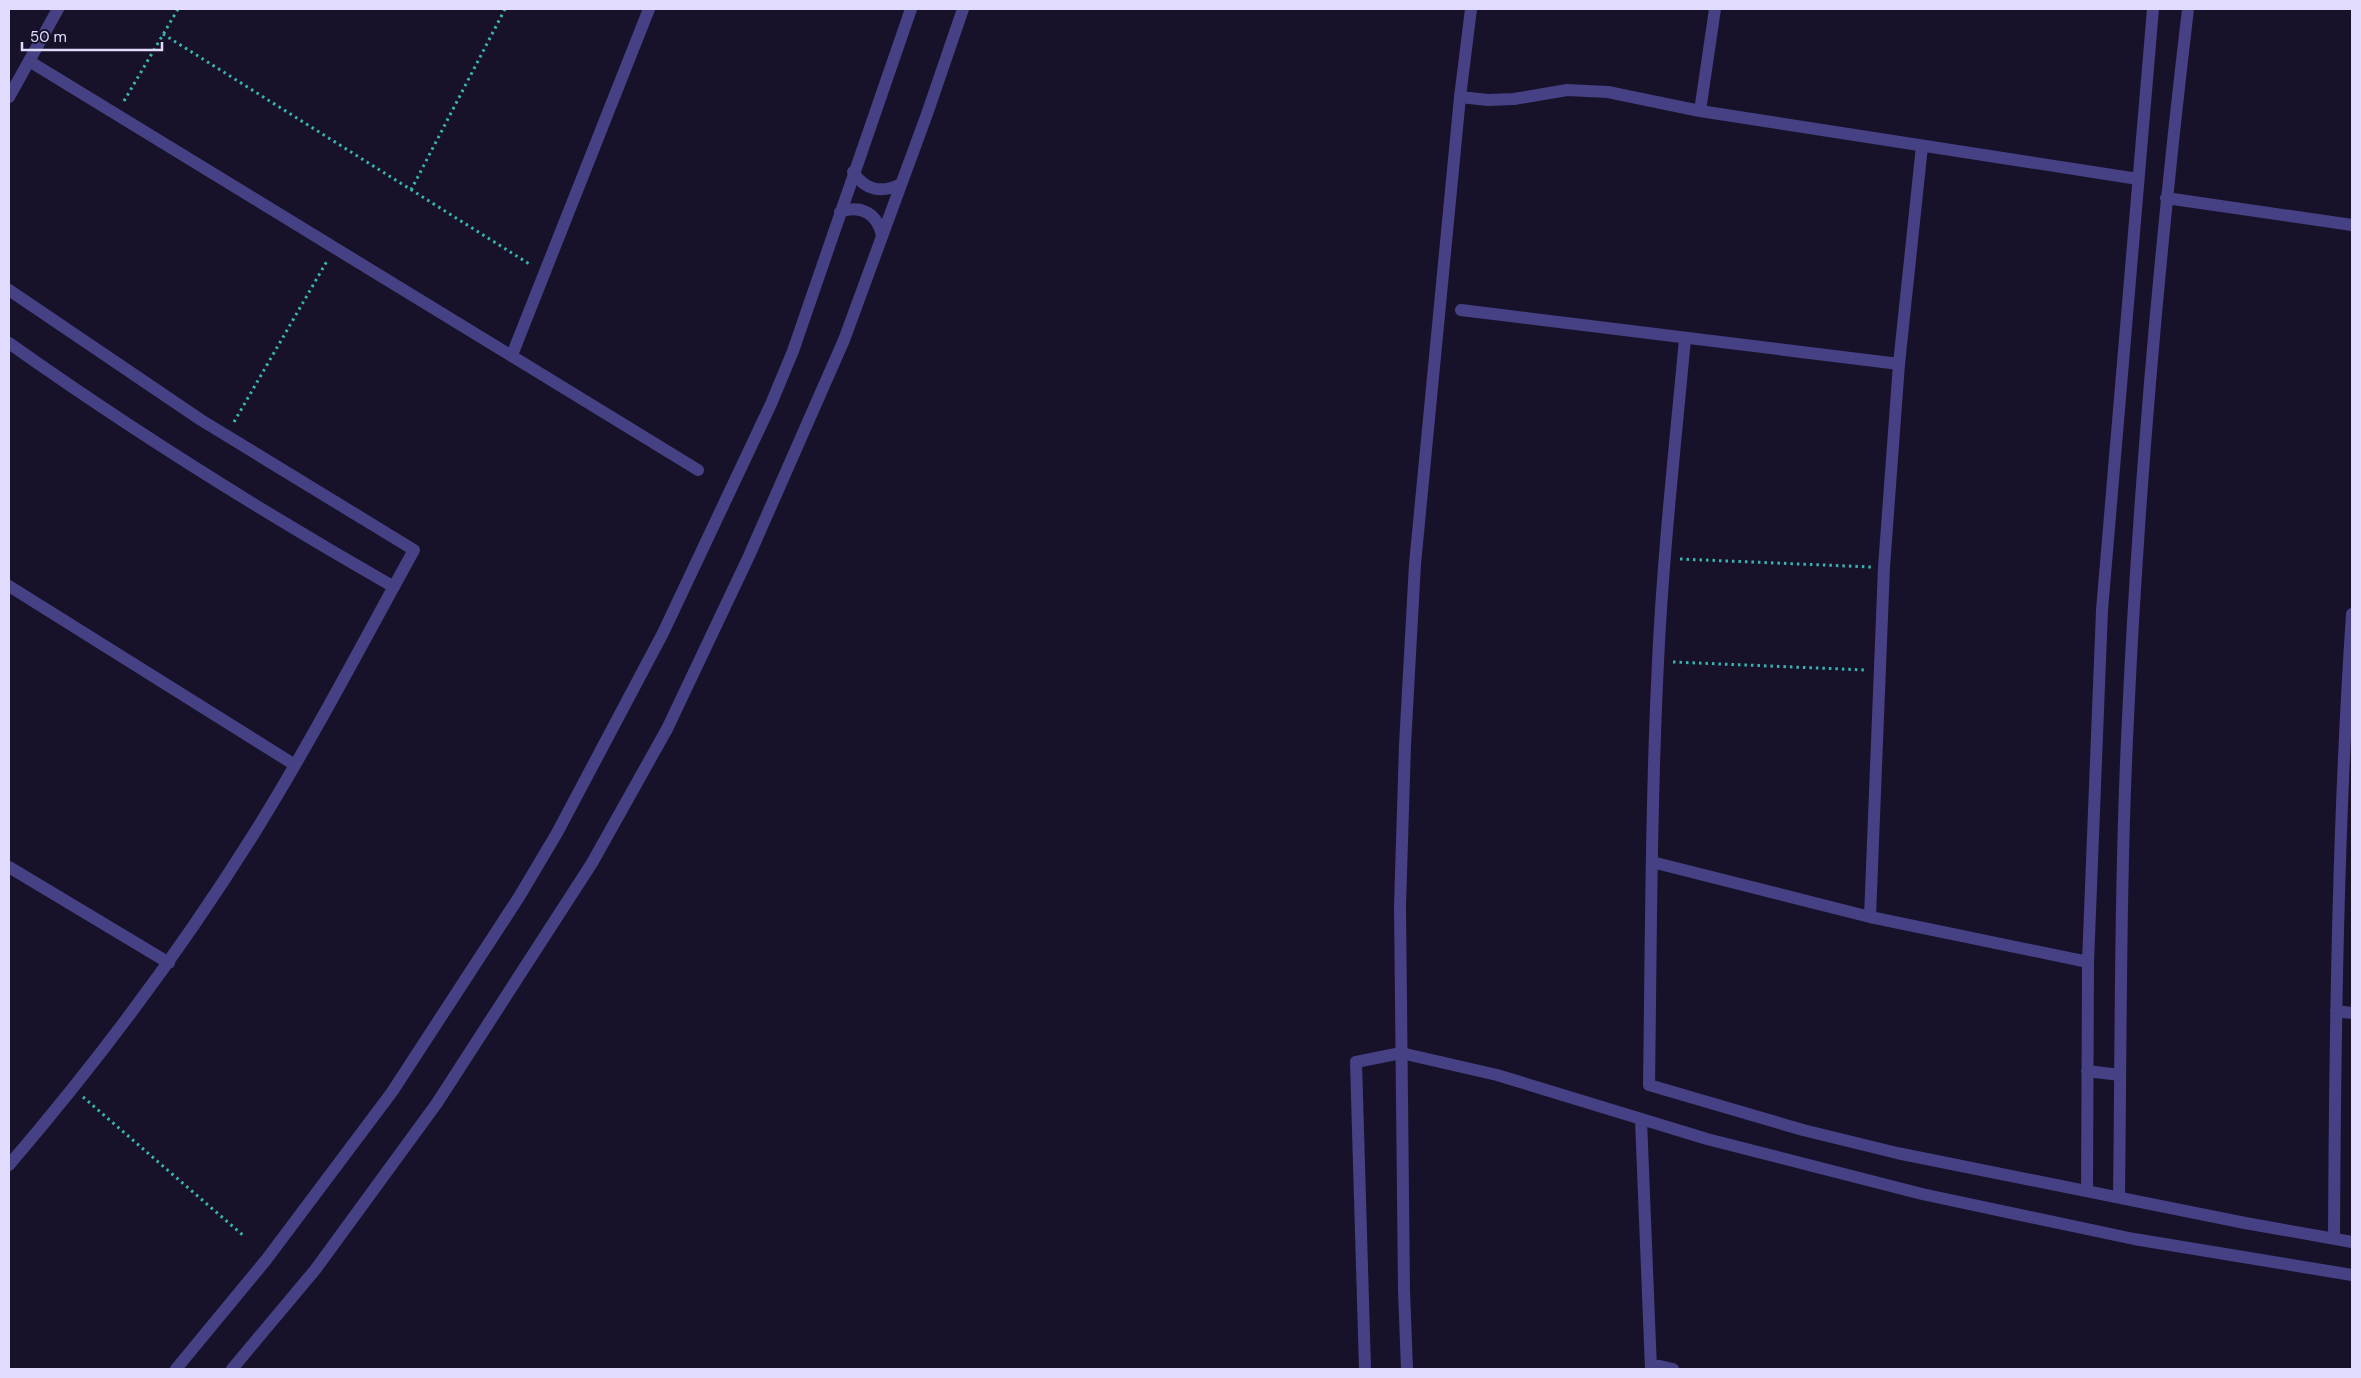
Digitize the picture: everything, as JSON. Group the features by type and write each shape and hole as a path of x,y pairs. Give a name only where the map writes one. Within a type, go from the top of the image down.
{"street":[{"path":"9,97 58,9"},
{"path":"512,355 649,9"},
{"path":"176,1369 266,1260 392,1092 519,897 558,833 663,633 771,404 793,350 853,172 911,9"},
{"path":"232,1369 315,1270 437,1103 592,863 667,729 725,609 844,340 928,114 963,9"},
{"path":"1406,1369 1400,906 1403,802 1415,564 1460,97 1471,9"},
{"path":"1700,111 1715,9"},
{"path":"2087,1189 2088,962 2102,610 2153,9"},
{"path":"2119,1196 2122,856 2130,661 2144,446 2166,198 2188,9"},
{"path":"29,61 698,470"},
{"path":"1460,97 1488,100 1514,99 1547,92 1587,90 1608,92 1700,111 2138,179"},
{"path":"1870,917 1878,670 1884,567 1900,364 1922,146"},
{"path":"853,172 865,186 874,189 883,190 901,184"},
{"path":"2166,198 2352,225"},
{"path":"840,212 856,208 871,214 881,228 882,236"},
{"path":"9,290 44,316 226,436 414,550 296,765 170,963 73,1088 9,1165"},
{"path":"1461,310 1900,364"},
{"path":"1685,339 1664,558 1658,661 1652,862 1649,1085 1803,1130 1897,1153 2352,1242"},
{"path":"9,343 190,466 291,528 394,587"},
{"path":"9,586 296,765"},
{"path":"2334,1239 2336,1011 2347,798 2352,614"},
{"path":"1652,862 1870,917 2088,962"},
{"path":"9,867 170,963"},
{"path":"2336,1011 2352,1013"},
{"path":"1365,1369 1356,1062 1401,1053 1497,1075 1641,1120 1814,1168 2030,1219 2352,1275"},
{"path":"2087,1071 2120,1075"},
{"path":"1641,1120 1651,1367 1673,1369"}],"path":[{"path":"116,114 178,9"},
{"path":"411,190 505,9"},
{"path":"163,34 544,273"},
{"path":"226,436 335,248"},
{"path":"1664,558 1884,567"},
{"path":"1658,661 1878,670"},
{"path":"73,1088 245,1238"}]}
